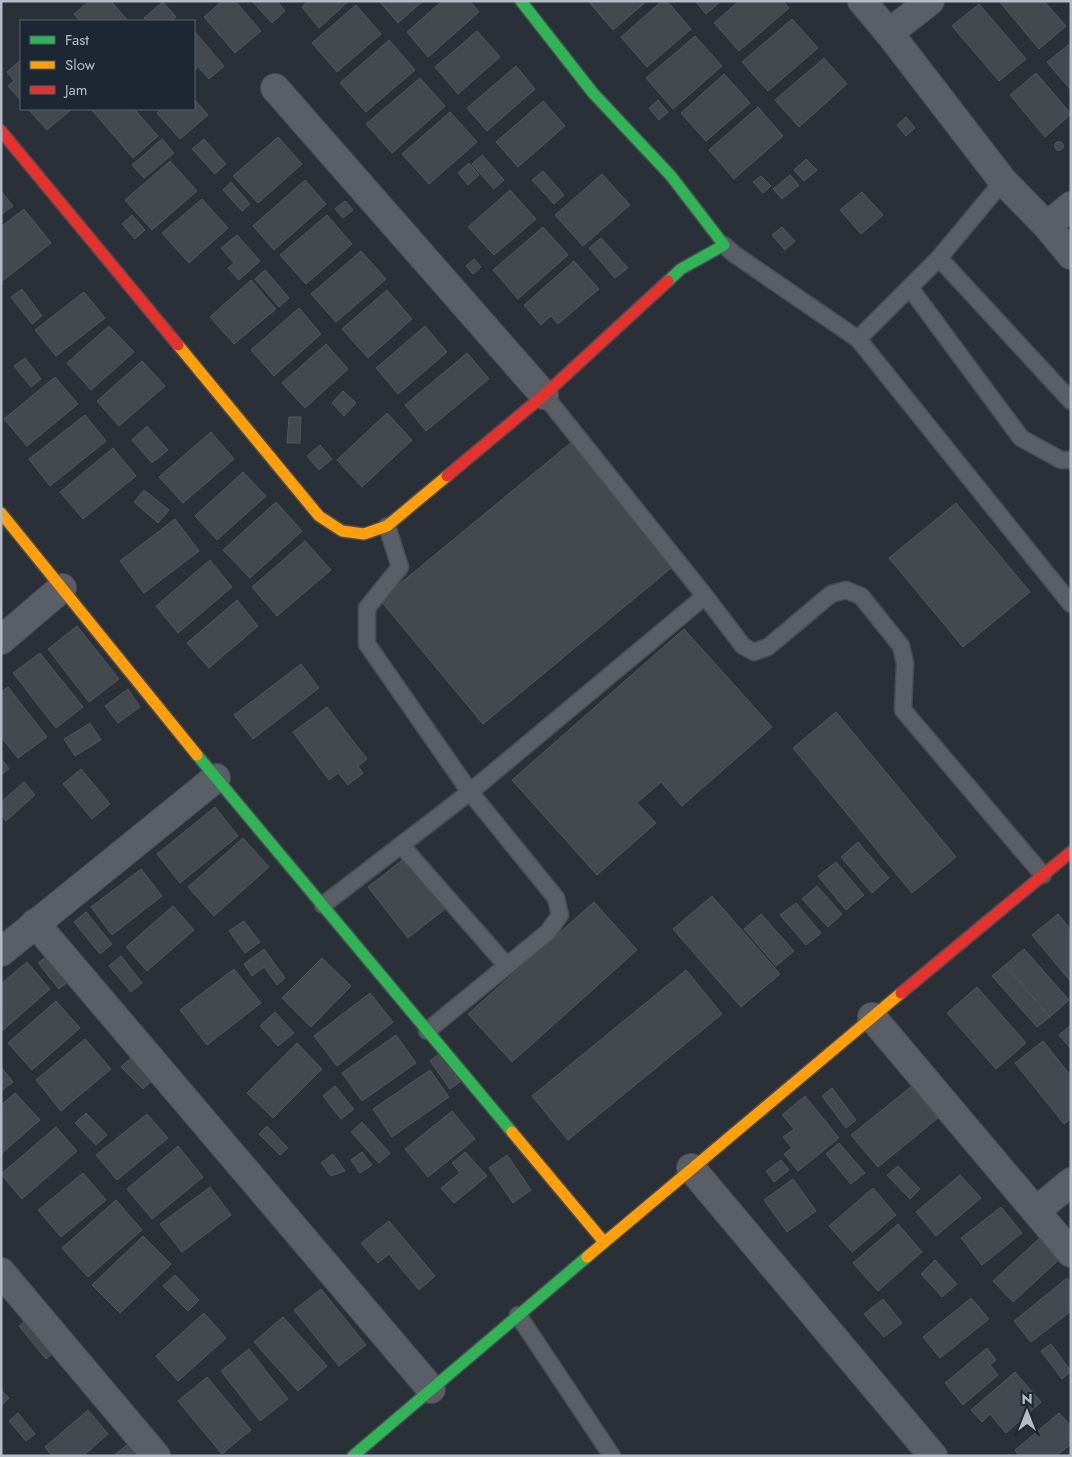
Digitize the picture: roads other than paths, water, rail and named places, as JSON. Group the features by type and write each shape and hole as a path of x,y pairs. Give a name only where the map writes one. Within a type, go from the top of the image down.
{"street":[{"path":"1,131 318,516 342,531 364,534 387,526 544,395 681,269 724,245 671,176 593,93 521,1"},
{"path":"862,1 889,33 1003,181 1047,226 1071,255"},
{"path":"889,33 930,1"},
{"path":"275,88 544,395"},
{"path":"1047,226 1071,206"},
{"path":"1,513 216,778 604,1242"},
{"path":"1,640 62,588"},
{"path":"1,952 216,778"},
{"path":"353,1456 691,1168 1071,852"},
{"path":"35,923 430,1389"},
{"path":"872,1016 1071,1253"},
{"path":"691,1168 932,1456"},
{"path":"1036,1211 1071,1182"},
{"path":"1,1272 156,1456"}],"lane":[{"path":"858,339 939,258 1003,181"},
{"path":"724,245 734,254 858,339 1071,604"},
{"path":"939,258 1071,401"},
{"path":"910,288 1021,438 1060,460 1071,460"},
{"path":"544,395 743,646 754,652 768,647 831,594 846,590 861,596 901,646 905,663 903,710 1043,876"},
{"path":"387,526 400,567 367,608 367,644 470,792 556,898 560,915 548,932 428,1031"},
{"path":"323,905 470,792 705,596"},
{"path":"401,845 508,966"},
{"path":"518,1315 612,1456"}]}
